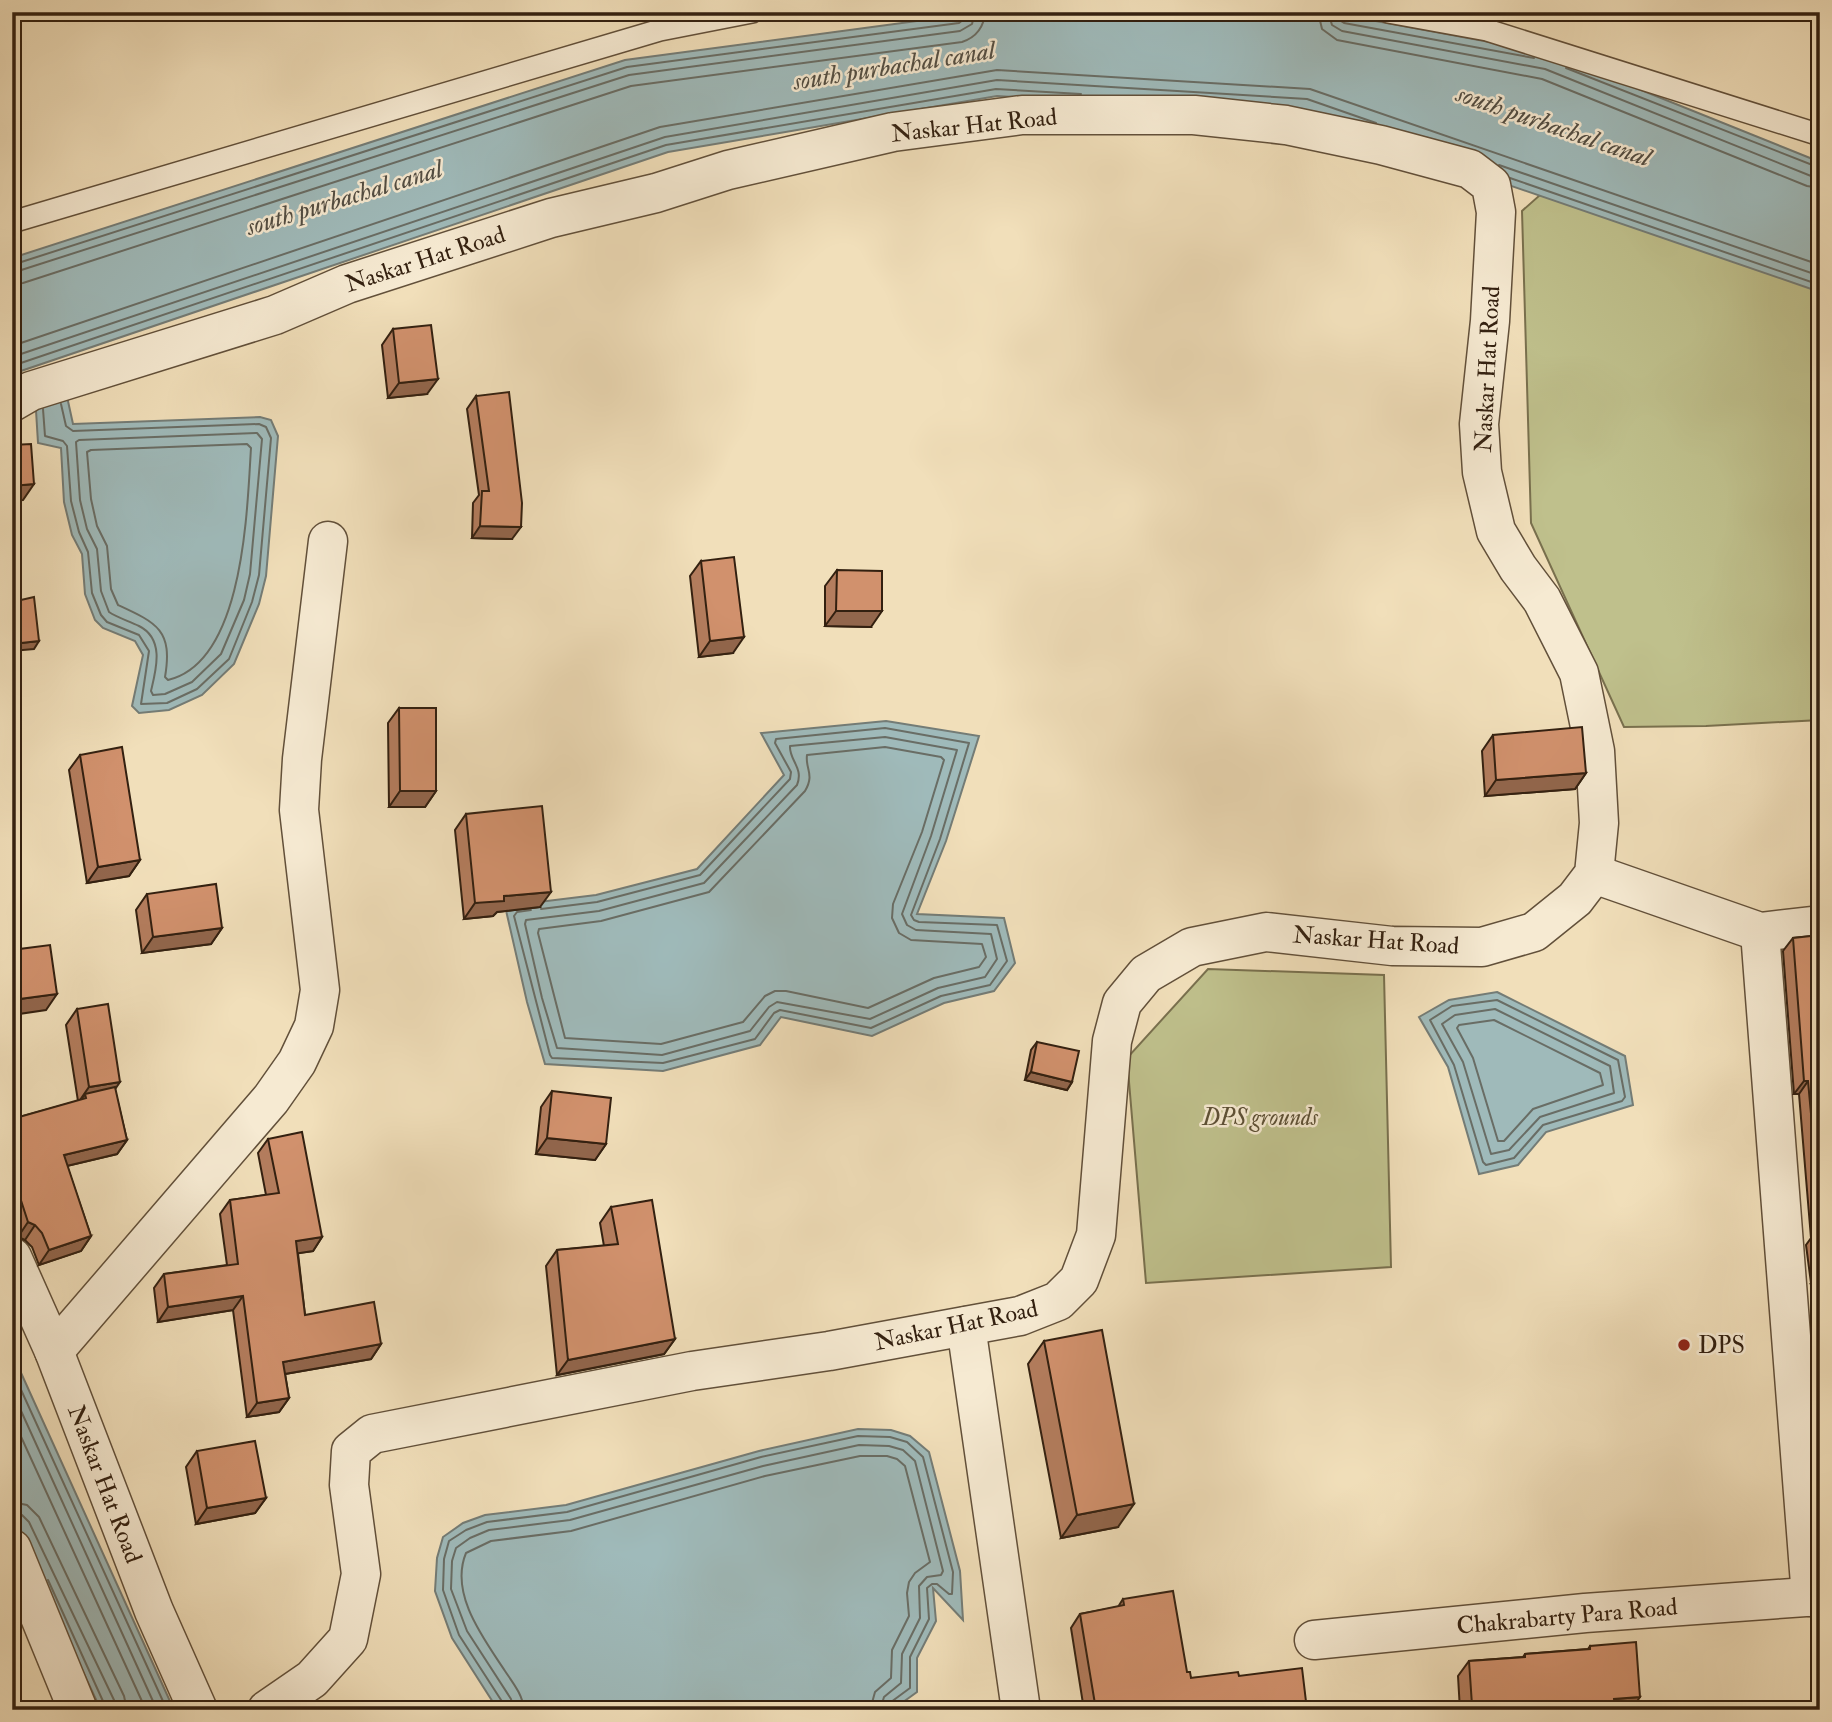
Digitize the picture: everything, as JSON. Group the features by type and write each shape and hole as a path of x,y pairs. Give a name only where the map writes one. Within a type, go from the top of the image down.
{"street":[{"name":"Naskar Hat Road","path":"12,402 31,391 275,315 346,284 551,218 656,193 728,170 893,132 1022,115 1194,115 1286,125 1381,145 1470,169 1491,185 1496,212 1490,321 1479,424 1482,472 1496,531 1518,568 1542,600 1579,673 1595,751 1599,823 1594,874 1575,900 1534,932 1482,947 1392,946 1266,932 1192,947 1146,974 1122,1003 1112,1041 1096,1235 1079,1280 1058,1301 1020,1316 829,1351 692,1371 372,1434 351,1451 349,1485 361,1574 348,1639 312,1679 267,1710"},
{"path":"54,1351 271,1100 297,1062 314,1026 320,990 299,810 302,759 328,541"},
{"path":"1594,874 1760,932 1820,925"},
{"path":"1760,932 1809,1436 1815,1596"},
{"name":"Naskar Hat Road","path":"12,1257 54,1351 154,1611 198,1710"},
{"path":"966,1326 1021,1710"},
{"path":"12,1549 78,1710"},
{"name":"Chakrabarty Para Road","path":"1314,1640 1585,1613 1815,1596"}],"lane":[{"path":"12,222 660,30 752,12"},
{"path":"1388,12 1487,30 1820,135"}],"green space":[{"path":"1602,140 1820,221 1820,720 1624,727 1531,523 1522,211"},
{"name":"DPS grounds","path":"1208,969 1384,975 1391,1267 1146,1283 1127,1058"}],"water":[{"name":"south purbachal canal","path":"984,12 1327,12 1549,53 1820,162 1820,292 1305,115 997,96 668,152 12,374 12,258 625,60"},
{"path":"66,392 73,424 260,417 271,420 278,436 266,576 259,604 234,664 202,695 169,710 139,713 132,706 143,655 135,641 103,628 95,620 85,594 82,554 72,535 64,502 61,448 38,443 35,394"},
{"path":"886,721 979,736 946,841 917,914 1004,918 1015,963 994,991 944,1003 872,1036 781,1017 760,1045 663,1071 545,1064 527,1002 505,906 596,895 697,869 784,775 761,733"},
{"path":"1497,992 1625,1056 1633,1105 1546,1132 1518,1165 1479,1174 1448,1067 1419,1017 1449,1000"},
{"path":"12,1353 174,1710 101,1710 12,1522"},
{"path":"858,1429 891,1430 910,1436 929,1452 960,1571 963,1620 933,1588 936,1621 917,1658 917,1692 892,1710 498,1710 452,1638 435,1591 437,1558 443,1537 463,1523 485,1515 566,1505 759,1451"}],"building":[{"path":"431,325 438,379 399,383 393,329"},
{"path":"509,392 522,503 521,527 480,526 482,491 489,491 476,396"},
{"path":"31,444 34,484 12,486 12,445"},
{"path":"734,557 744,637 710,641 701,561"},
{"path":"837,570 882,571 882,611 836,611"},
{"path":"34,597 39,641 12,644 12,602"},
{"path":"399,708 436,708 436,791 400,791"},
{"path":"1582,727 1586,773 1496,780 1493,735"},
{"path":"122,747 140,860 98,867 80,755"},
{"path":"542,806 551,892 504,896 504,901 475,903 466,814"},
{"path":"216,884 222,928 153,937 147,894"},
{"path":"1820,935 1820,1213 1808,1081 1804,1081 1793,938"},
{"path":"50,945 57,994 12,1000 12,950"},
{"path":"108,1004 120,1082 89,1087 77,1009"},
{"path":"1037,1042 1079,1051 1072,1082 1031,1072"},
{"path":"115,1087 127,1140 64,1155 91,1236 49,1250 42,1233 28,1222 14,1179 12,1180 12,1119 86,1098 85,1094"},
{"path":"552,1091 611,1098 606,1144 547,1138"},
{"path":"302,1132 322,1237 296,1241 305,1315 374,1302 381,1344 283,1362 289,1398 257,1403 243,1296 168,1307 164,1274 238,1264 230,1200 279,1193 268,1139"},
{"path":"652,1200 675,1339 568,1360 557,1250 618,1244 611,1207"},
{"path":"1820,1231 1820,1266 1816,1232"},
{"path":"1102,1330 1134,1504 1077,1515 1044,1341"},
{"path":"255,1441 266,1498 207,1508 197,1451"},
{"path":"1173,1591 1187,1672 1190,1672 1191,1678 1238,1672 1239,1676 1302,1668 1307,1710 1096,1710 1080,1614 1124,1605 1123,1599"},
{"path":"1636,1642 1640,1697 1614,1699 1615,1710 1504,1710 1504,1703 1472,1705 1469,1661 1525,1657 1525,1654"}],"place":[{"name":"DPS","path":"1684,1345"}]}
